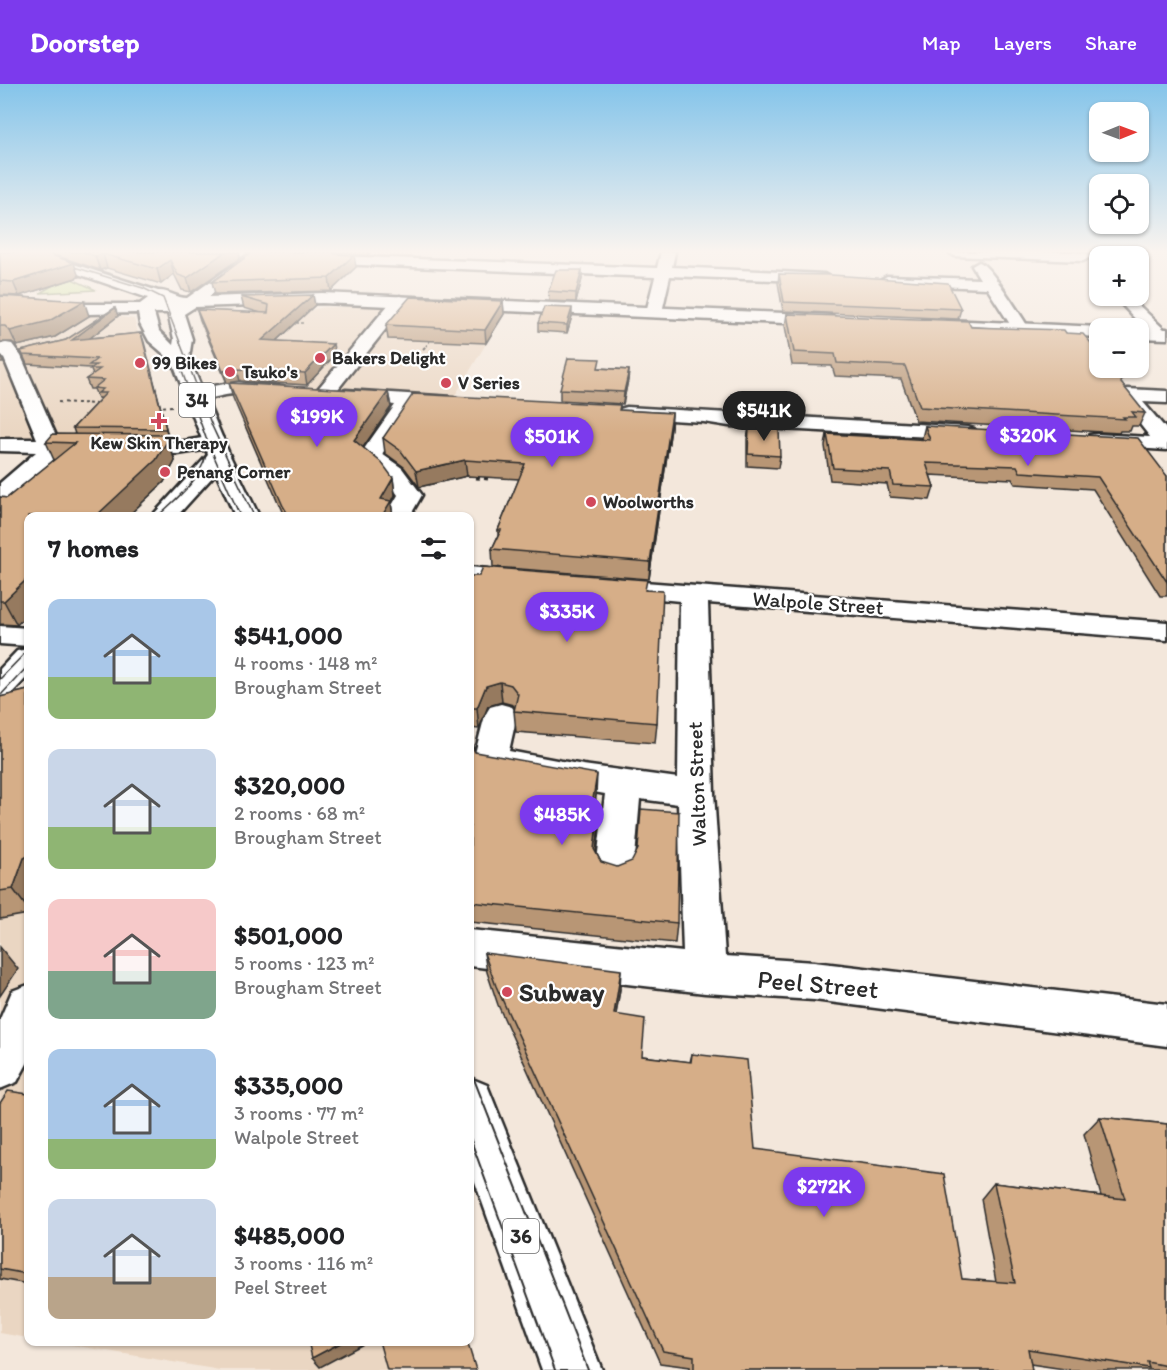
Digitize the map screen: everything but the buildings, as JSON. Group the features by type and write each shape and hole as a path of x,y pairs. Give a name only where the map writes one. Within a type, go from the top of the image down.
{"main road":[{"path":"87,326 109,312"},
{"name":"34","path":"153,312 150,330 156,340 180,358"},
{"name":"34","path":"177,312 183,339 180,358 217,449"},
{"path":"323,395 360,354 391,312"},
{"path":"654,312 843,320"},
{"path":"1010,312 1021,328"},
{"path":"1139,312 1163,334"},
{"path":"902,323 1089,331"},
{"path":"0,495 45,458 50,446 10,350"},
{"path":"196,399 235,388 408,400 433,405 477,404"},
{"path":"1167,397 1128,395 1167,444"},
{"path":"400,512 410,495 394,473 370,456 408,400"},
{"path":"605,412 987,434"},
{"path":"1080,440 1167,444"},
{"path":"0,445 217,449"},
{"path":"167,512 217,449"},
{"path":"217,449 245,512"},
{"path":"474,575 553,582"},
{"name":"Walpole Street","path":"588,585 1167,631"},
{"name":"Walton Street","path":"694,594 696,793 705,974"},
{"path":"0,635 24,638"},
{"path":"0,687 24,662"},
{"path":"501,715 490,761 520,764 554,773 624,785 696,793"},
{"path":"615,869 624,785"},
{"name":"Peel Street","path":"474,948 705,974 814,981 1167,1025"},
{"path":"0,1066 11,1049 24,1015"},
{"name":"36","path":"474,1113 572,1370"}],"path":[{"path":"423,349 430,341"},
{"path":"150,407 196,399"},
{"path":"33,401 103,405"},
{"path":"476,478 489,479"}],"shaded area":[{"path":"0,312 102,314 134,319 169,441 0,437"},
{"path":"307,312 504,314 454,397 227,383 198,319 297,324"},
{"path":"24,709 24,1337 0,1333 0,736"},
{"path":"78,1346 470,1346 477,1370 220,1370"}],"tram line":[{"path":"168,312 212,426 252,512"},
{"path":"180,366 206,438 238,512"},
{"path":"162,512 197,476 208,444"},
{"path":"0,679 24,654"},
{"path":"0,696 24,670"},
{"path":"474,1079 588,1370"},
{"path":"474,1149 555,1370"}],"place":[{"name":"Bakers Delight","path":"320,358"},
{"name":"99 Bikes","path":"140,363"},
{"name":"Tsuko's","path":"230,372"},
{"name":"V Series","path":"446,383"},
{"name":"Kew Skin Therapy","path":"159,421"},
{"name":"Penang Corner","path":"165,472"},
{"name":"Woolworths","path":"591,502"},
{"name":"Subway","path":"507,992"}]}
